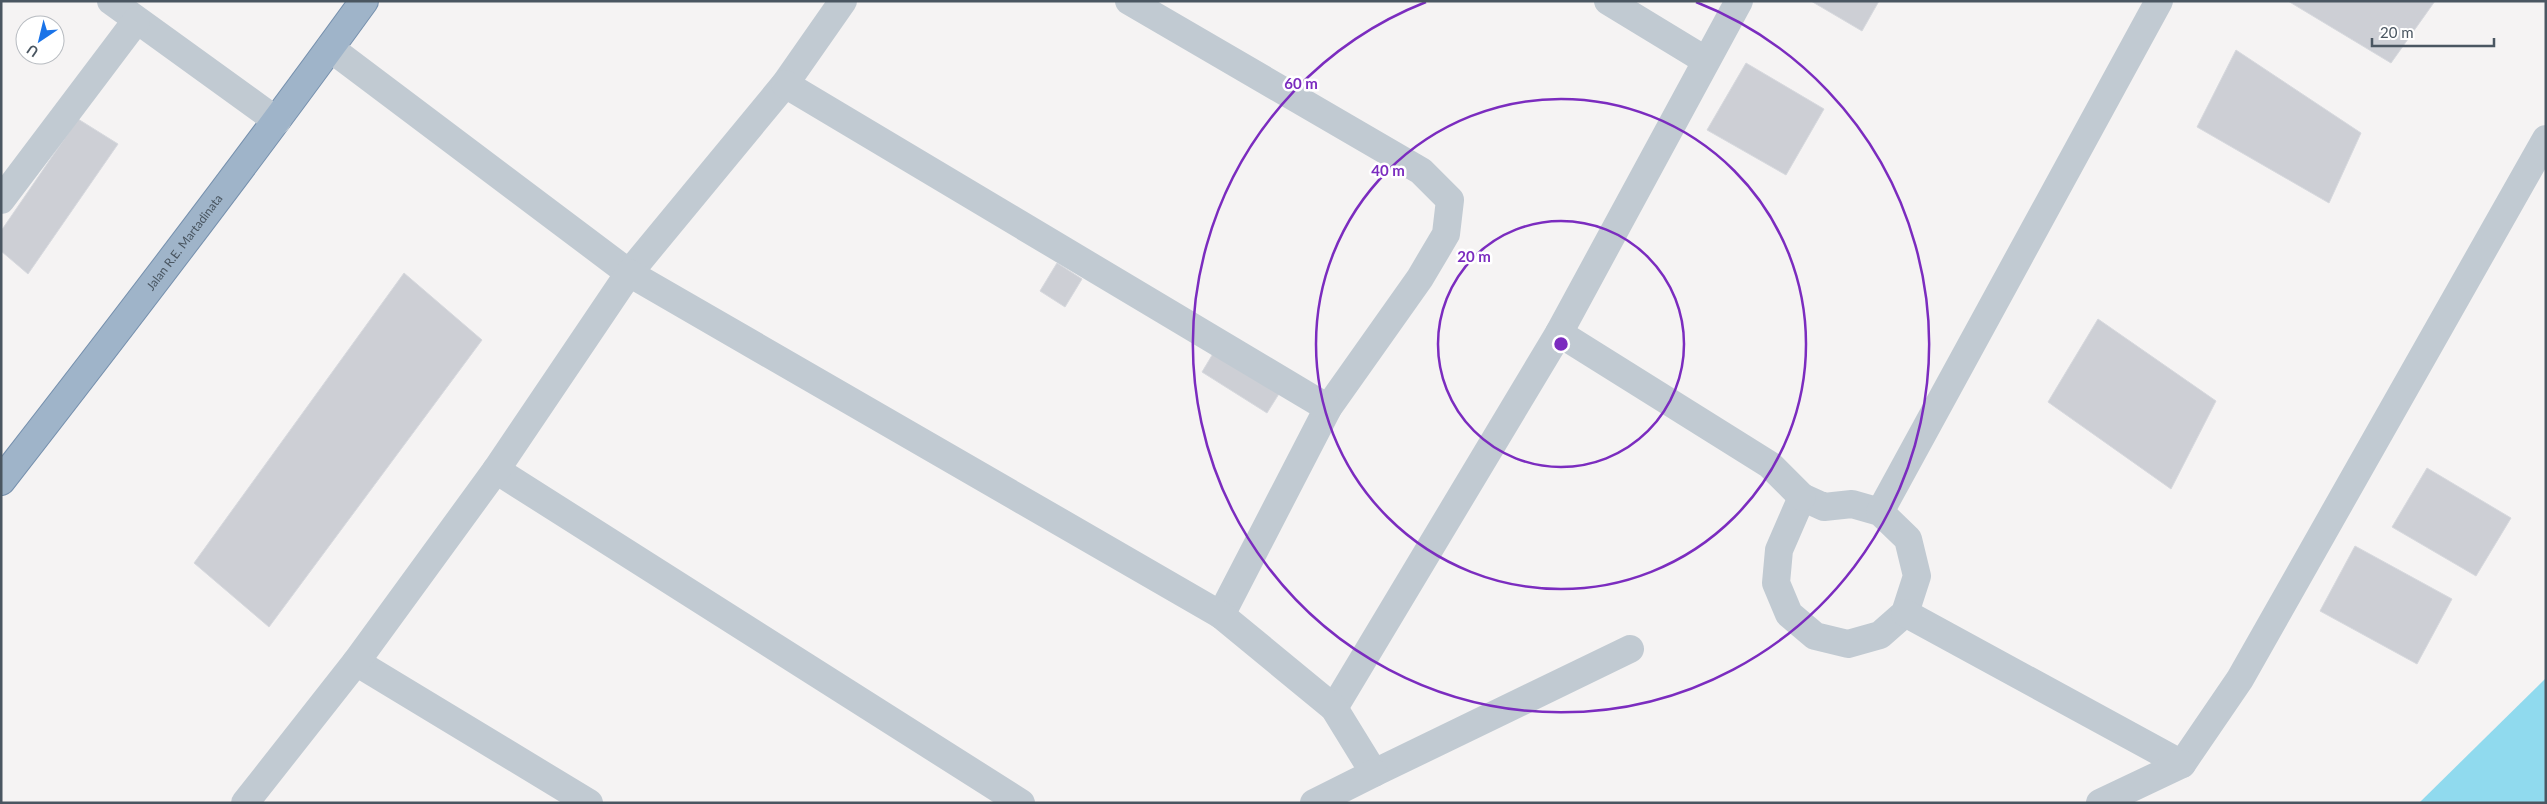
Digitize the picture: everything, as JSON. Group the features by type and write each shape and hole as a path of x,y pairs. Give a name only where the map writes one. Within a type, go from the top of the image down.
{"highway":[{"name":"Jalan R.E. Martadinata","path":"1,481 277,121 364,1"}],"street":[{"path":"111,1 136,21 277,121"},
{"path":"245,803 356,662 496,470 629,273 785,84 843,1"},
{"path":"1129,1 1421,171 1450,200 1446,234 1442,242 1420,278 1328,408 1221,615"},
{"path":"1608,1 1705,60"},
{"path":"1334,708 1559,333 1705,60 1739,1"},
{"path":"1880,512 2159,1"},
{"path":"1,200 136,21"},
{"path":"330,48 629,273 1221,615 1334,708 1374,773"},
{"path":"785,84 1328,408"},
{"path":"2100,803 2182,764 2240,679 2546,139"},
{"path":"1559,333 1770,465 1802,497 1824,507 1852,504 1880,512 1908,539 1917,576 1905,612 1880,635 1848,644 1815,636 1789,614 1776,583 1780,550 1802,497"},
{"path":"496,470 1021,803"},
{"path":"1905,612 2182,764"},
{"path":"1314,803 1630,649"},
{"path":"356,662 589,803"}],"water":[{"path":"2546,678 2546,803 2419,803"}],"building":[{"path":"1811,1 1879,1 1862,31"},
{"path":"2288,1 2435,1 2391,63"},
{"path":"2236,50 2361,133 2329,203 2197,127"},
{"path":"1746,63 1824,109 1786,175 1707,130"},
{"path":"78,119 118,144 28,274 1,251 1,231"},
{"path":"1057,263 1082,279 1065,307 1040,291"},
{"path":"404,273 482,340 269,627 194,563"},
{"path":"2098,319 2216,401 2171,489 2048,402"},
{"path":"1217,347 1282,389 1267,413 1202,372"},
{"path":"2427,468 2511,518 2476,576 2392,527"},
{"path":"2355,546 2452,599 2417,664 2320,611"}]}
